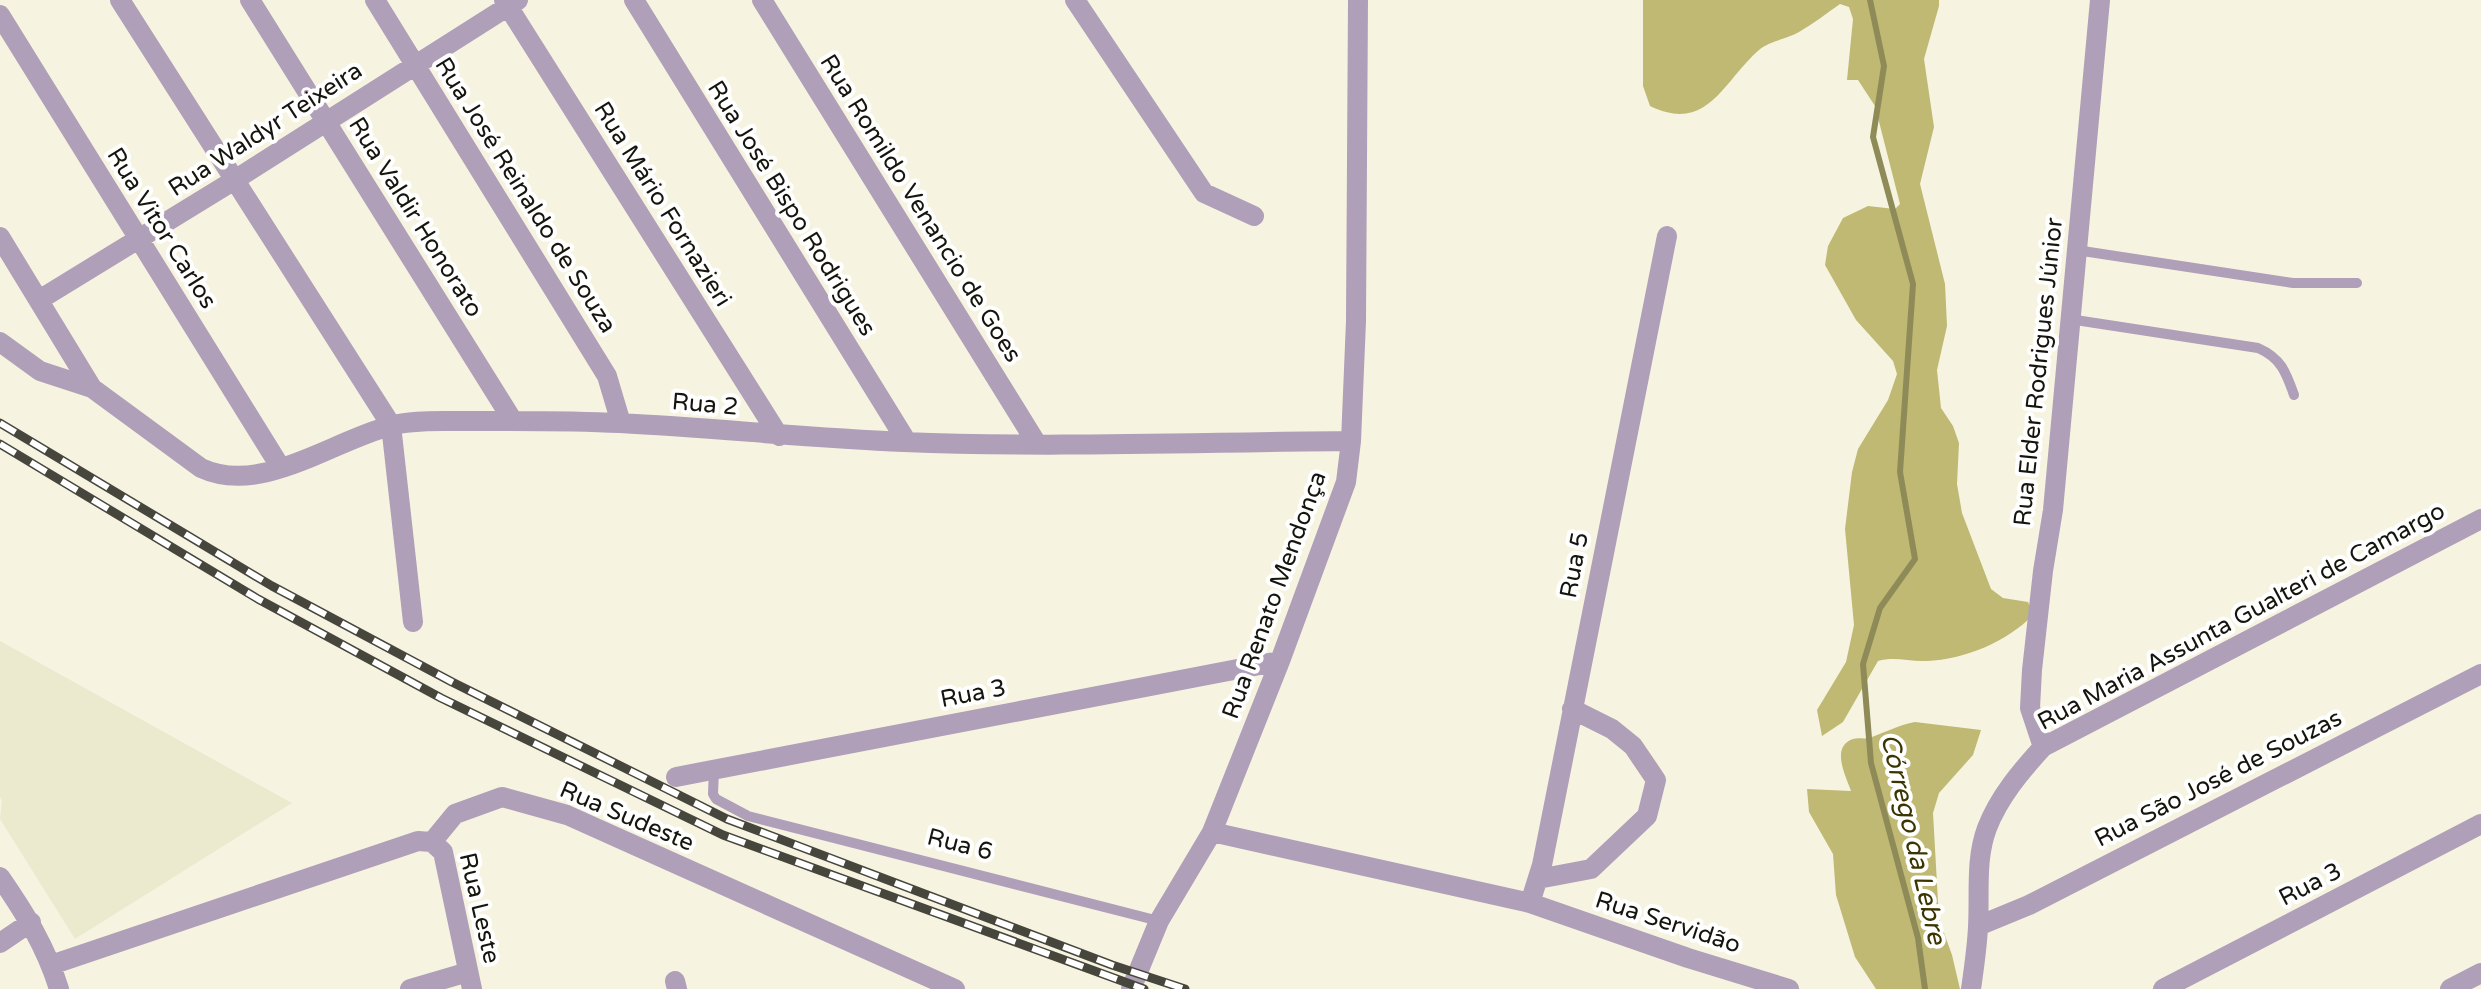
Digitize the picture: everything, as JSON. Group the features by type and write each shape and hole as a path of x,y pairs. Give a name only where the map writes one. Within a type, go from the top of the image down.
{"street":[{"path":"120,0 391,425 413,622"},
{"name":"Rua Valdir Honorato","path":"250,0 513,421"},
{"name":"Rua José Reinaldo de Souza","path":"375,0 607,376 621,423"},
{"name":"Rua José Bispo Rodrigues","path":"634,0 907,442"},
{"name":"Rua Romildo Venancio de Goes","path":"762,0 1037,444"},
{"path":"1075,0 1204,193 1254,216"},
{"name":"Rua Renato Mendonça","path":"1131,989 1159,921 1212,832 1346,482 1351,441 1356,321 1358,0"},
{"name":"Rua Elder Rodrigues Júnior","path":"2043,747 2030,708 2032,670 2053,510 2100,0"},
{"name":"Rua Waldyr Teixeira","path":"39,300 233,181 510,2"},
{"name":"Rua Mário Fornazieri","path":"510,2 779,436"},
{"name":"Rua Vitor Carlos","path":"0,15 281,468"},
{"name":"Rua 5","path":"1530,903 1538,879 1667,236"},
{"path":"0,237 92,388"},
{"path":"0,342 40,371 92,388"},
{"name":"Rua 2","path":"92,388 201,468 217,475 235,477 281,468 391,425 430,421 621,423 779,436 907,442 1351,441"},
{"name":"Rua Maria Assunta Gualteri de Camargo","path":"1971,989 1978,926 1979,868 1986,831 1998,804 2043,747 2481,519"},
{"name":"Rua 3","path":"676,777 1280,661"},
{"name":"Rua São José de Souzas","path":"1978,926 2029,905 2481,674"},
{"path":"1538,879 1591,869 1647,816 1656,780 1633,746 1612,729 1572,709"},
{"name":"Rua Sudeste","path":"432,842 455,814 502,797 567,815 955,989"},
{"name":"Rua 3","path":"2163,989 2481,824"},
{"path":"1212,832 1530,903"},
{"path":"51,965 418,841 432,842"},
{"name":"Rua Leste","path":"432,842 443,852 470,980"},
{"path":"0,877 31,922 59,989"},
{"name":"Rua Servidão","path":"1530,903 1688,958 1789,989"},
{"path":"0,943 31,922"},
{"path":"2450,989 2481,973"},
{"path":"410,989 470,980"}],"lane":[{"path":"2076,250 2293,283 2357,283"},
{"path":"2069,319 2258,348 2284,365 2294,395"},
{"name":"Rua 6","path":"714,769 713,794 716,799 748,816 1159,921"}],"shaded area":[{"path":"1643,0 1939,0 1924,59 1934,127 1920,184 1945,284 1947,326 1937,370 1941,408 1953,426 1959,443 1957,484 1962,513 1991,589 2003,598 2028,602 2033,615 1998,641 1970,653 1941,660 1878,661 1843,722 1822,736 1817,710 1846,662 1854,625 1845,529 1852,472 1858,449 1888,400 1897,374 1893,361 1856,320 1825,265 1828,246 1843,218 1868,206 1895,209 1900,204 1875,106 1858,80 1847,80 1853,19 1849,7 1840,4 1799,32 1763,47 1713,100 1700,109 1670,113 1650,106 1643,86"},
{"path":"0,641 292,803 75,939 0,819"},
{"path":"1915,722 1981,730 1973,755 1939,793 1933,813 1939,919 1960,989 1876,989 1855,957 1836,895 1833,854 1809,812 1807,789 1851,791 1841,755 1846,743"}],"waterway":[{"name":"Córrego da Lebre","path":"1870,0 1884,66 1873,137 1913,284 1900,472 1915,559 1880,608 1863,664 1871,763 1918,938 1925,989"}],"railway":[{"path":"0,423 272,586 452,682 727,819 1112,965 1185,989"},
{"path":"0,444 258,599 441,698 723,835 1144,989"}]}
